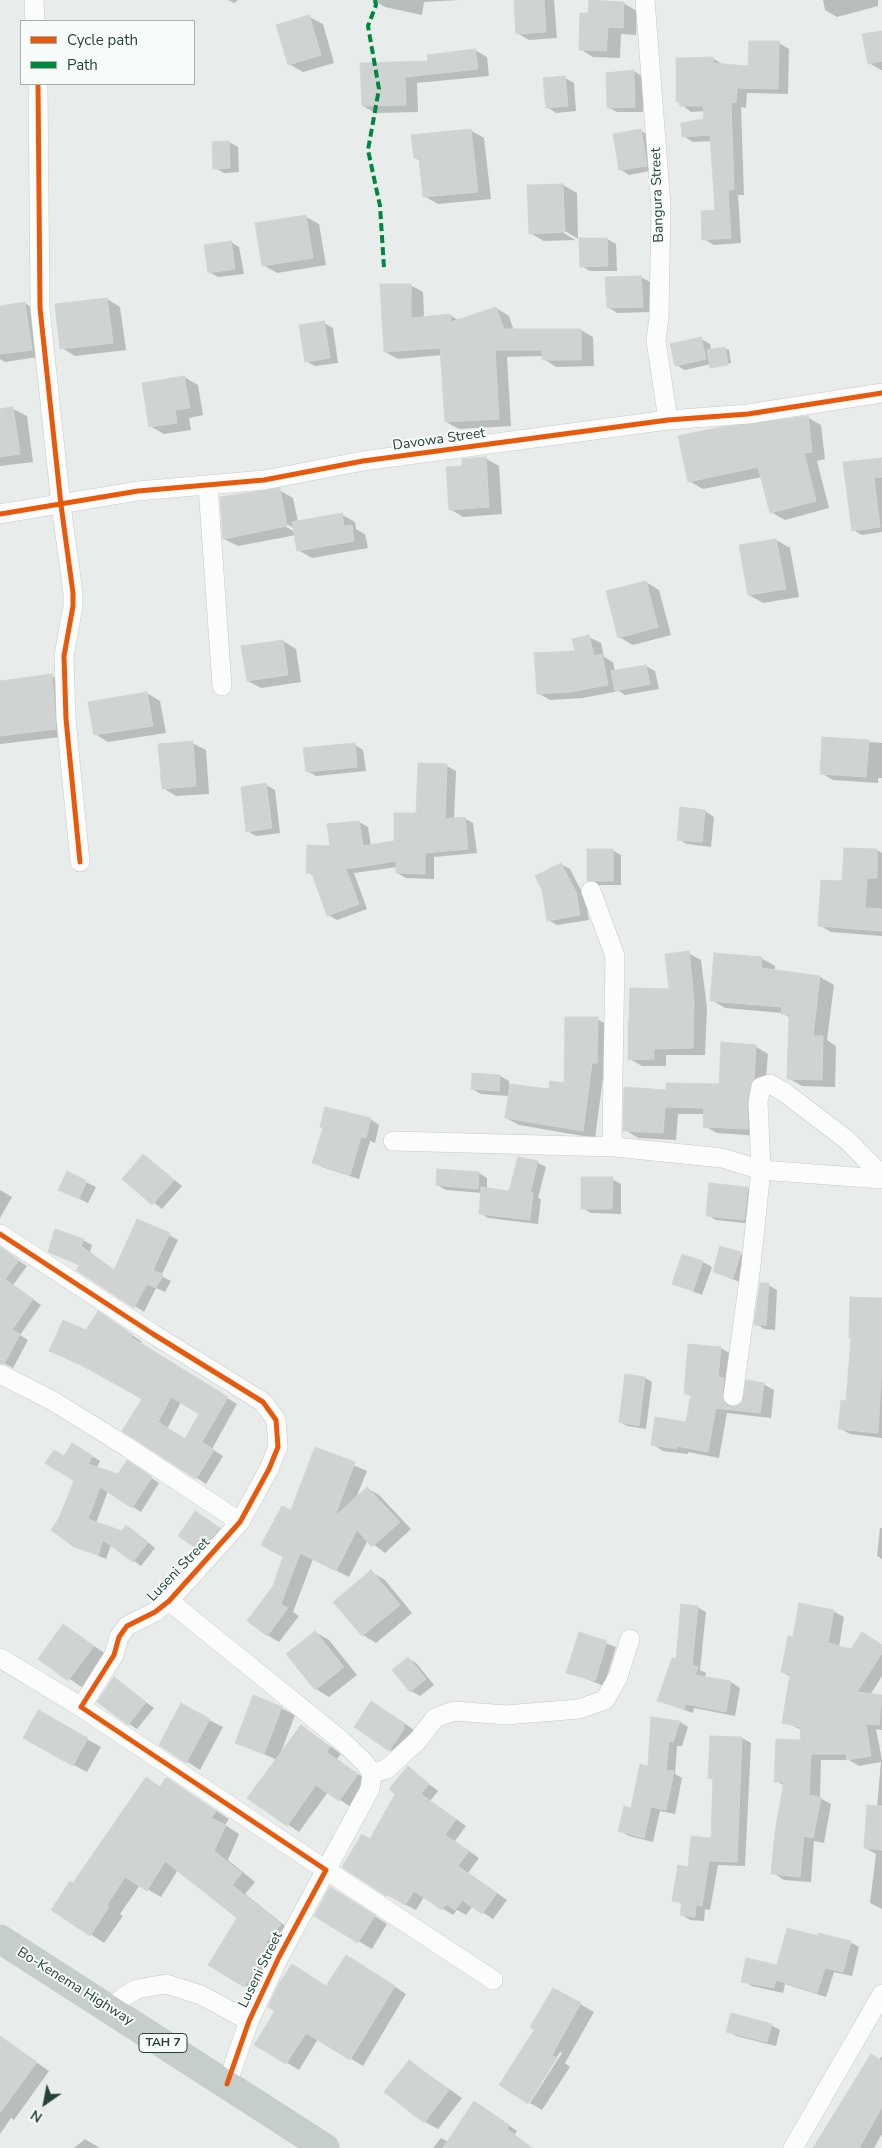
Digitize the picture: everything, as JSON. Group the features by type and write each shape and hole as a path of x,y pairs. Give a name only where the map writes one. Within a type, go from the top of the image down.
{"highway":[{"name":"Bo-Kenema Highway","path":"0,1939 325,2148"}],"street":[{"path":"34,0 35,20"},
{"name":"Bangura Street","path":"645,0 661,206 659,317 656,341 668,420"},
{"path":"38,85 40,308 61,505 73,593 73,606 64,656 66,719 80,862"},
{"name":"Davowa Street","path":"0,514 138,491 264,480 363,461 668,420 748,414 882,393"},
{"path":"208,486 222,686"},
{"path":"591,892 615,956 612,1136 615,1147"},
{"path":"733,1396 751,1265 761,1170 758,1102 761,1087 770,1084 784,1092 847,1140 882,1178"},
{"path":"393,1141 615,1147 722,1158 761,1170 882,1178"},
{"name":"Luseni Street","path":"0,1234 263,1402 276,1420 278,1447 269,1469 240,1522 169,1601 155,1612 127,1626 119,1637 114,1654 81,1707"},
{"path":"0,1374 53,1401 240,1522"},
{"path":"169,1601 342,1740 364,1762 372,1774 387,1769 418,1740 435,1718 454,1711 506,1715 579,1709 605,1700 618,1677 630,1639"},
{"path":"0,1658 81,1707 493,1980"},
{"name":"Luseni Street","path":"227,2084 249,2021 279,1957 370,1789 372,1774"},
{"path":"111,2010 122,1998 137,1989 166,1984 201,1995 249,2021"},
{"path":"793,2148 882,1994"}],"building":[{"path":"514,0 544,0 546,32 516,34"},
{"path":"589,0 624,2 623,28 608,27 606,51 579,50 580,13 588,13"},
{"path":"309,15 321,55 288,65 276,25"},
{"path":"882,31 882,61 868,64 862,34"},
{"path":"749,41 779,41 778,89 737,88 736,103 731,102 734,189 728,190 731,238 702,240 701,211 715,210 710,135 682,137 681,123 704,119 703,106 680,106 679,102 676,102 676,58 713,57 713,63 748,66"},
{"path":"475,49 478,69 405,77 406,105 362,106 360,63 428,61 427,55"},
{"path":"634,70 635,107 607,108 606,73"},
{"path":"565,76 568,106 546,108 543,78"},
{"path":"471,129 478,192 423,197 419,158 414,158 411,135"},
{"path":"641,129 647,166 619,170 613,134"},
{"path":"229,141 230,168 213,169 212,142"},
{"path":"563,184 565,232 529,234 527,185"},
{"path":"306,215 313,258 262,266 255,223"},
{"path":"579,238 607,238 608,266 580,267"},
{"path":"231,241 235,269 208,273 204,245"},
{"path":"641,276 643,307 607,308 605,277"},
{"path":"380,284 411,284 411,318 450,314 451,322 496,307 504,329 581,329 581,360 542,360 542,350 495,350 499,419 445,422 440,348 384,352"},
{"path":"107,298 113,343 60,349 55,304"},
{"path":"25,302 32,350 0,354 0,306"},
{"path":"324,321 330,358 305,362 299,325"},
{"path":"701,337 706,359 675,366 670,344"},
{"path":"725,347 728,365 710,368 707,350"},
{"path":"184,376 190,408 175,410 177,423 149,427 142,383"},
{"path":"13,407 20,454 0,457 0,409"},
{"path":"808,416 812,452 804,453 816,501 770,513 758,467 688,482 678,436 721,427"},
{"path":"486,457 489,507 449,510 446,467 462,466 462,459"},
{"path":"882,458 882,477 874,478 880,527 852,531 843,462"},
{"path":"280,488 287,526 223,539 220,497"},
{"path":"342,513 344,526 352,525 354,541 297,551 292,522"},
{"path":"776,539 786,589 748,595 739,545"},
{"path":"646,581 658,627 618,638 606,591"},
{"path":"589,635 594,656 602,654 608,685 570,692 537,694 534,653 575,651 572,639"},
{"path":"283,640 288,675 247,681 241,646"},
{"path":"646,665 650,684 615,691 611,671"},
{"path":"52,674 56,729 0,736 0,681"},
{"path":"147,692 153,726 94,735 88,702"},
{"path":"822,737 869,740 866,777 820,774"},
{"path":"193,741 196,786 162,789 158,744"},
{"path":"355,743 357,767 306,772 303,748"},
{"path":"418,763 447,764 445,819 465,817 468,849 425,853 425,874 396,873 396,861 346,869 359,904 327,916 312,873 306,873 307,845 330,846 327,824 359,821 363,846 394,841 394,813 416,813"},
{"path":"266,783 272,828 246,832 241,787"},
{"path":"680,807 705,810 702,842 677,840"},
{"path":"844,848 877,849 877,878 867,878 865,908 882,909 882,931 818,926 821,880 842,881"},
{"path":"587,849 613,849 613,881 587,881"},
{"path":"561,863 576,892 580,915 547,921 542,890 535,876"},
{"path":"689,951 694,1000 693,1048 654,1049 654,1059 628,1060 630,988 669,989 665,954"},
{"path":"714,953 762,957 761,968 820,976 813,1036 823,1036 822,1080 787,1079 789,1015 781,1014 782,1007 710,1001"},
{"path":"565,1017 598,1017 597,1063 592,1063 583,1131 505,1118 510,1084 549,1089 550,1081 564,1083"},
{"path":"721,1042 756,1045 754,1079 747,1100 748,1129 703,1127 704,1108 665,1107 663,1133 623,1131 624,1087 666,1090 666,1083 719,1084"},
{"path":"472,1073 500,1075 499,1091 471,1089"},
{"path":"325,1107 371,1118 366,1138 361,1137 350,1175 312,1163 323,1128 320,1127"},
{"path":"143,1154 174,1180 152,1205 122,1179"},
{"path":"518,1157 538,1161 530,1193 533,1193 530,1220 479,1214 481,1187 509,1191"},
{"path":"437,1169 479,1172 478,1189 436,1185"},
{"path":"67,1171 87,1181 79,1199 58,1190"},
{"path":"581,1177 613,1177 612,1209 581,1209"},
{"path":"709,1183 748,1187 744,1220 706,1216"},
{"path":"137,1219 170,1233 153,1270 163,1275 156,1288 147,1284 134,1308 76,1270 80,1265 48,1252 55,1229 84,1239 81,1246 114,1270"},
{"path":"720,1246 741,1252 733,1278 713,1272"},
{"path":"0,1247 19,1260 5,1279 33,1299 12,1330 20,1334 4,1364 0,1363"},
{"path":"682,1254 703,1261 693,1291 672,1284"},
{"path":"760,1283 769,1283 766,1325 754,1325"},
{"path":"850,1297 882,1298 882,1361 878,1433 838,1429 841,1400 846,1401 851,1338 849,1338"},
{"path":"98,1311 133,1335 131,1337 228,1397 202,1442 214,1450 196,1479 122,1431 142,1399 81,1365 49,1351 63,1320 86,1330","holes":["171,1397 199,1414 185,1439 158,1422"]},
{"path":"688,1344 721,1347 718,1377 724,1378 722,1395 727,1405 732,1407 742,1403 746,1380 764,1383 760,1413 716,1408 708,1452 677,1446 677,1449 651,1445 655,1417 686,1422 691,1394 684,1394"},
{"path":"625,1374 645,1377 639,1426 619,1422"},
{"path":"72,1443 93,1456 88,1464 118,1474 127,1460 152,1477 132,1508 100,1487 88,1519 122,1531 126,1525 148,1542 133,1562 103,1540 98,1555 74,1547 51,1530 59,1518 74,1481 45,1463 54,1450 64,1456"},
{"path":"315,1447 355,1462 335,1516 367,1487 400,1522 372,1547 357,1530 336,1571 300,1553 281,1604 288,1608 267,1636 247,1621 273,1586 283,1557 261,1545 282,1506 291,1510"},
{"path":"195,1511 220,1528 199,1550 178,1536"},
{"path":"371,1570 400,1605 362,1636 333,1602"},
{"path":"799,1603 834,1610 828,1643 851,1649 862,1632 882,1645 882,1653 857,1692 882,1695 879,1725 866,1724 871,1756 847,1760 846,1754 811,1754 809,1795 821,1797 813,1838 804,1836 800,1877 771,1874 775,1832 784,1782 774,1782 776,1739 800,1740 801,1727 782,1723 790,1674 781,1672 788,1636 793,1637"},
{"path":"681,1604 698,1606 692,1665 698,1667 695,1675 731,1681 726,1712 686,1704 684,1709 657,1701 672,1658 676,1659"},
{"path":"63,1624 94,1646 68,1681 38,1659"},
{"path":"315,1631 344,1667 315,1690 286,1654"},
{"path":"579,1632 607,1641 595,1681 566,1673"},
{"path":"408,1657 426,1679 410,1692 392,1670"},
{"path":"114,1677 146,1702 128,1725 97,1702"},
{"path":"253,1695 282,1707 264,1754 235,1743"},
{"path":"371,1701 404,1723 404,1729 389,1751 354,1727"},
{"path":"181,1703 210,1719 186,1763 159,1745"},
{"path":"38,1710 88,1738 73,1766 23,1738"},
{"path":"651,1717 680,1721 673,1742 669,1741 666,1770 674,1771 666,1810 651,1807 644,1838 618,1831 624,1806 631,1808 640,1764 648,1766"},
{"path":"301,1725 330,1747 326,1752 358,1774 339,1801 316,1785 287,1826 247,1798"},
{"path":"710,1736 742,1737 737,1862 709,1861 702,1906 696,1905 695,1917 680,1915 682,1903 672,1901 678,1865 688,1867 691,1836 711,1838 713,1779 708,1778"},
{"path":"408,1766 429,1784 421,1794 456,1819 445,1835 469,1851 458,1866 497,1893 482,1914 462,1900 455,1910 446,1904 442,1910 414,1891 405,1905 387,1894 386,1896 342,1867 362,1834 370,1839 395,1794 389,1789"},
{"path":"146,1777 160,1787 166,1777 216,1811 211,1818 226,1825 214,1851 242,1873 232,1885 281,1924 265,1943 270,1946 244,1987 208,1965 237,1918 165,1861 147,1891 125,1877 107,1905 109,1907 90,1936 51,1910 70,1881 73,1883"},
{"path":"867,1805 882,1806 882,1850 864,1848"},
{"path":"330,1887 375,1915 358,1943 314,1916"},
{"path":"787,1928 818,1936 818,1933 851,1941 843,1972 825,1968 817,1993 776,1980 774,1988 741,1982 746,1958 777,1965"},
{"path":"346,1955 395,1986 350,2060 306,2033 286,2064 254,2045 275,2011 268,2007 278,1985 292,1964 326,1986"},
{"path":"553,1988 581,2003 552,2055 557,2058 528,2104 499,2085 534,2030 530,2027"},
{"path":"731,2013 772,2024 767,2042 726,2032"},
{"path":"0,2036 37,2062 0,2113"},
{"path":"871,2054 882,2061 882,2107 859,2148 813,2148"},
{"path":"409,2060 449,2090 424,2123 384,2092"},
{"path":"474,2101 509,2125 507,2129 532,2148 443,2148"}],"marked path":[{"path":"375,0 376,5 368,26 379,89 368,150 380,206 384,268"}],"cycle path":[{"path":"38,85 40,308 61,505 73,593 73,606 64,656 66,719 80,862"},
{"path":"0,514 138,491 264,480 363,461 668,420 748,414 882,393"},
{"path":"0,1234 153,1334 263,1402 276,1420 278,1447 269,1469 240,1522 169,1601 155,1612 127,1626 119,1637 114,1655 81,1707 326,1870 279,1957 249,2021 227,2084"}]}
